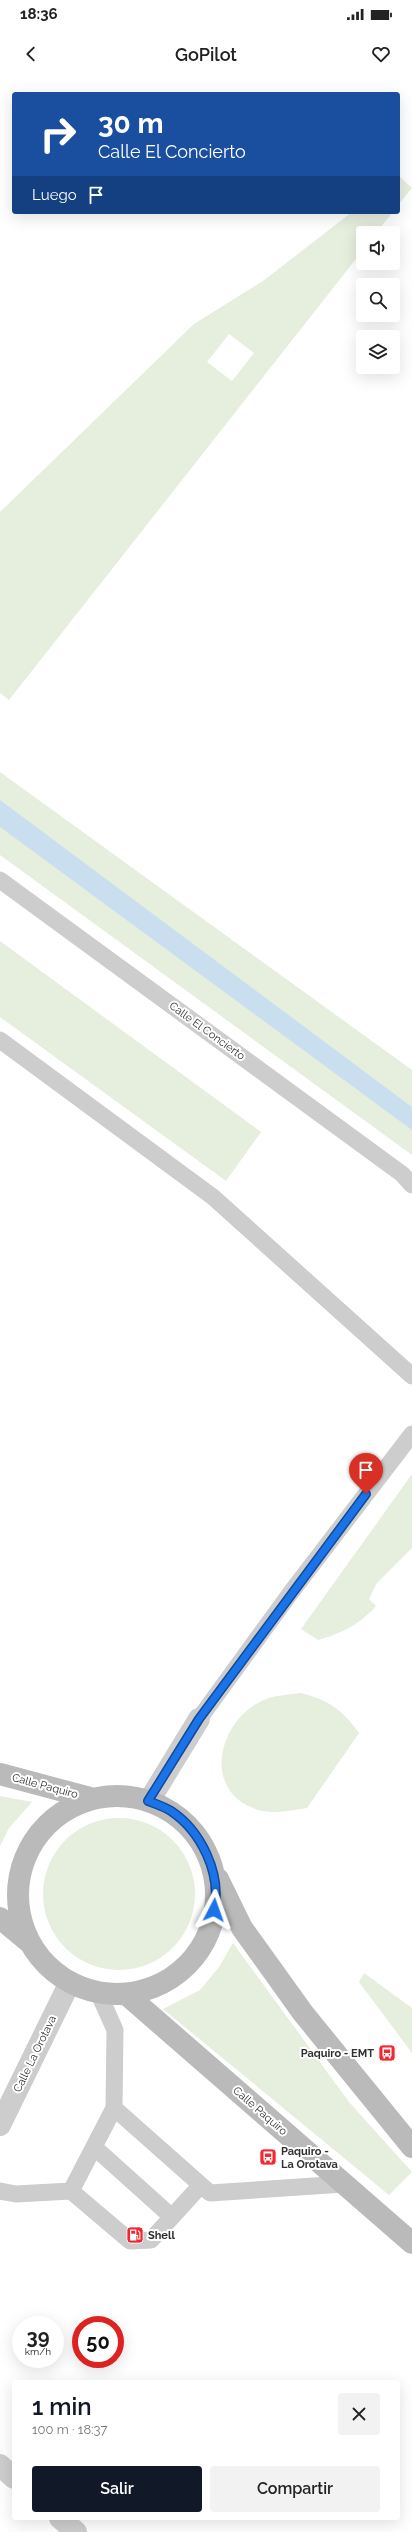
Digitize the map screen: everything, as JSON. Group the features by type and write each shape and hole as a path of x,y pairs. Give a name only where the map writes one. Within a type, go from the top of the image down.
{"main road":[{"name":"Calle Paquiro","path":"0,1774 90,1798"},
{"path":"30,1942 17,1899 25,1855 51,1820 90,1798 106,1795 140,1798 171,1811 196,1833 242,1928 303,2013 412,2147"},
{"path":"0,1918 30,1942 47,1965 70,1982 98,1992 126,1994 161,1984 190,1963 209,1933 217,1898 212,1867"},
{"name":"Calle Paquiro","path":"126,1994 412,2243"}],"street":[{"path":"148,1801 199,1719"},
{"name":"Calle La Orotava","path":"0,2126 70,1982"},
{"path":"0,2465 12,2476"},
{"path":"62,2520 76,2532"}],"lane":[{"name":"Calle El Concierto","path":"0,880 402,1174 412,1185"},
{"path":"0,1040 214,1197 412,1376"},
{"path":"199,1719 292,1591 412,1434"},
{"path":"71,2191 114,2108 114,2030 98,1992"},
{"path":"114,2108 210,2193 344,2184"},
{"path":"94,2147 172,2217"},
{"path":"0,2191 16,2194 71,2191 130,2241 150,2240 201,2185"}],"green space":[{"path":"400,177 412,188 400,203"},
{"path":"349,214 391,214 382,226 356,226 356,259 9,700 0,693 0,512 194,324 263,281","holes":["229,334 254,353 232,381 207,362"]},
{"path":"0,772 412,1070 412,1155 0,855"},
{"path":"0,941 261,1132 226,1181 0,1017"},
{"path":"412,1474 412,1548 377,1583 369,1599 376,1606 370,1613 350,1628 318,1640 301,1629"},
{"path":"300,1693 310,1695 334,1707 347,1718 359,1733 307,1808 273,1812 253,1808 237,1798 227,1785 222,1770 222,1753 227,1737 236,1722 249,1709 268,1698"},
{"path":"0,1796 32,1802 9,1828 0,1846"},
{"path":"112,1818 126,1818 141,1821 155,1827 173,1840 186,1858 192,1872 195,1894 192,1916 186,1930 173,1948 155,1961 141,1967 126,1970 112,1970 97,1967 83,1961 71,1953 60,1942 52,1930 46,1916 43,1901 43,1887 46,1872 52,1858 60,1846 71,1835 83,1827 97,1821"},
{"path":"233,1943 349,2102 412,2172 389,2195 163,2009 200,1990 219,1967"},
{"path":"364,1973 412,2008 412,2053 359,1982"}],"water":[{"path":"0,800 412,1107 412,1130 0,827"}],"place":[{"name":"Paquiro - EMT","path":"387,2053"},
{"name":"Paquiro - La Orotava","path":"268,2157"},
{"name":"Shell","path":"135,2235"}],"route":[{"path":"214,1910 217,1898 212,1867 196,1833 171,1811 148,1801 199,1719 292,1591 366,1494"}]}
